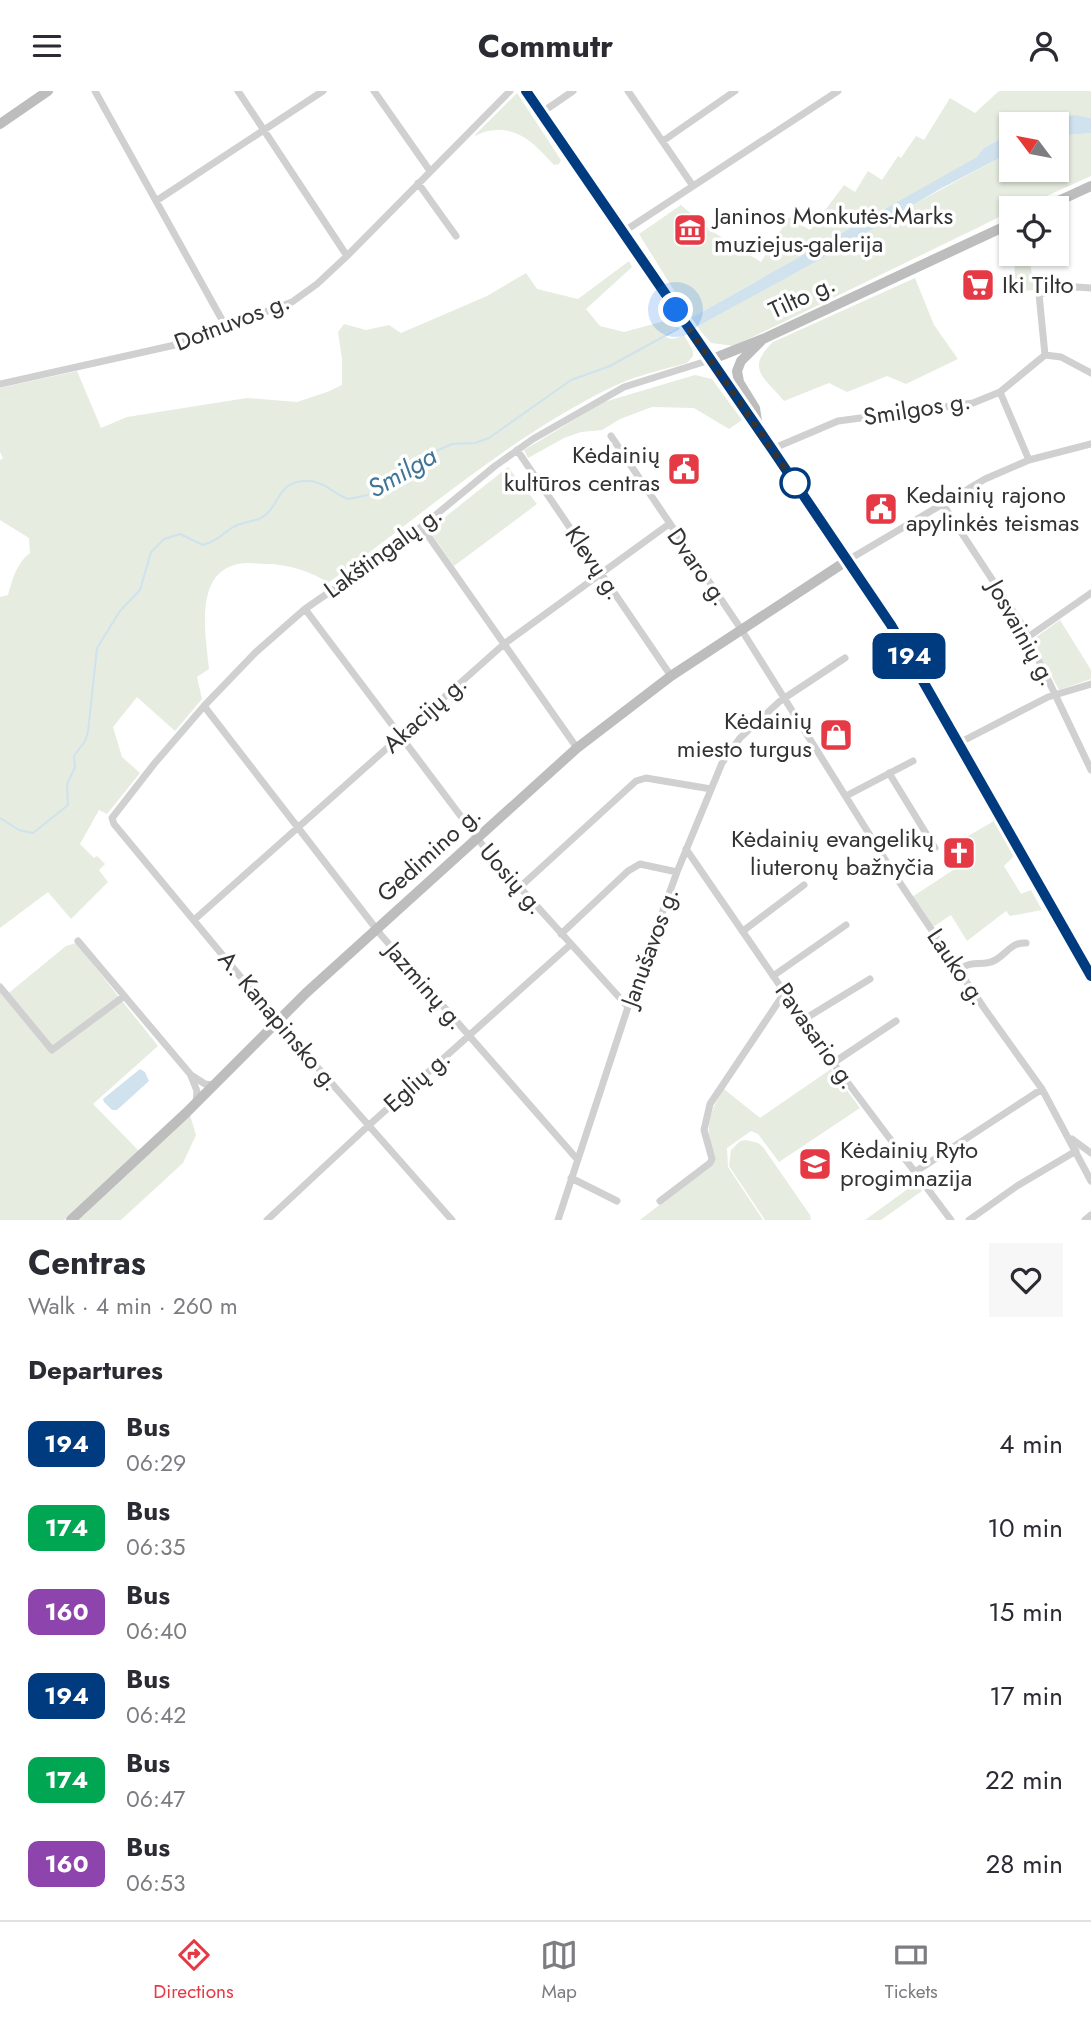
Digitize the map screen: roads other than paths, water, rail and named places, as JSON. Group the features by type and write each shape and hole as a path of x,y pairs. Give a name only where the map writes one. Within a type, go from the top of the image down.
{"main road":[{"path":"0,124 48,91"},
{"path":"526,91 891,625 1091,976"},
{"path":"1069,196 1091,186"},
{"name":"Tilto g.","path":"710,360 763,339 999,229"},
{"name":"Tilto g.","path":"758,427 755,408 739,382 737,371 741,361 763,339"},
{"name":"Gedimino g.","path":"71,1220 215,1085 306,993 577,748 671,676 848,560"}],"street":[{"path":"95,91 226,327"},
{"path":"238,91 347,256"},
{"path":"156,201 323,91"},
{"path":"374,91 430,171"},
{"name":"Dotnuvos g.","path":"0,384 175,345 303,295 347,256 510,91"},
{"path":"541,113 573,91"},
{"path":"628,91 693,186"},
{"path":"663,141 735,91"},
{"path":"623,232 838,91"},
{"path":"418,183 456,236"},
{"path":"1091,288 1076,287 1039,294 1045,355 1061,357 1091,373"},
{"name":"Smilgos g.","path":"772,449 838,421 962,405 1000,392 1045,355"},
{"name":"Lakštingalų g.","path":"112,818 160,756 204,706 256,652 305,609 422,527 517,450 589,405 624,387 710,360"},
{"path":"1000,392 1029,460"},
{"name":"Dvaro g.","path":"611,436 741,629 846,796"},
{"path":"848,560 985,479 1029,460 1091,445"},
{"name":"Klevų g.","path":"517,450 671,676"},
{"name":"Josvainių g.","path":"942,503 1028,638 1091,769"},
{"name":"Akacijų g.","path":"194,920 505,644 669,524"},
{"path":"422,527 577,748"},
{"path":"1028,638 1091,593"},
{"name":"Uosių g.","path":"305,609 477,839 628,1007"},
{"name":"Janušavos g.","path":"558,1220 628,1007 677,872 730,750 784,698 845,658"},
{"path":"959,743 997,722 1057,695 1091,684"},
{"name":"Jazminų g.","path":"204,706 377,930 577,1159"},
{"path":"846,796 913,761"},
{"path":"889,773 936,848"},
{"path":"520,887 636,781 646,778 711,789"},
{"name":"Lauko g.","path":"846,796 896,877 1042,1089 1091,1181"},
{"name":"A. Kanapinsko g.","path":"112,818 114,824 278,1021 452,1220"},
{"name":"Pavasario g.","path":"686,849 833,1063 951,1220"},
{"path":"561,934 628,871 640,864 677,872"},
{"path":"743,931 804,885"},
{"path":"773,976 846,925"},
{"path":"78,941 191,1075 205,1084 215,1085"},
{"path":"960,969 970,963 997,960 1013,945 1026,943"},
{"name":"Eglių g.","path":"267,1220 570,945"},
{"path":"803,1020 870,979"},
{"path":"0,987 52,1050 124,997"},
{"path":"660,1201 710,1163 712,1159 704,1130 710,1104 786,993"},
{"path":"833,1063 896,1021"},
{"path":"191,1075 197,1091 196,1103"},
{"path":"915,1172 1042,1089"},
{"name":"Lauko g.","path":"1069,1137 1091,1153"},
{"path":"969,1220 1017,1186 1076,1151"},
{"path":"571,1178 617,1201"},
{"path":"1085,1220 1091,1215"}],"water":[{"path":"1069,116 1091,118 1091,133 1069,135"},
{"path":"999,140 999,158 697,327 691,318 977,157 984,148"},
{"path":"140,1069 145,1072 149,1081 117,1110 112,1110 103,1099"}],"waterway":[{"name":"Smilga","path":"0,818 19,830 33,833 68,805 67,784 75,767 74,756 88,732 97,648 120,611 140,590 151,552 164,539 180,534 203,545 209,543 235,526 261,518 290,484 298,482 320,484 348,499 368,495 420,458 452,444 475,443 489,438 571,380 610,366 679,328"}],"place":[{"name":"Janinos Monkutės-Marks muziejus-galerija","path":"690,230"},
{"name":"Iki Tilto","path":"978,285"},
{"name":"Kėdainių kultūros centras","path":"684,469"},
{"name":"Kedainių rajono apylinkės teismas","path":"881,509"},
{"name":"Kėdainių miesto turgus","path":"836,735"},
{"name":"Kėdainių evangelikų liuteronų bažnyčia","path":"959,853"},
{"name":"Kėdainių Ryto progimnazija","path":"815,1164"}]}
